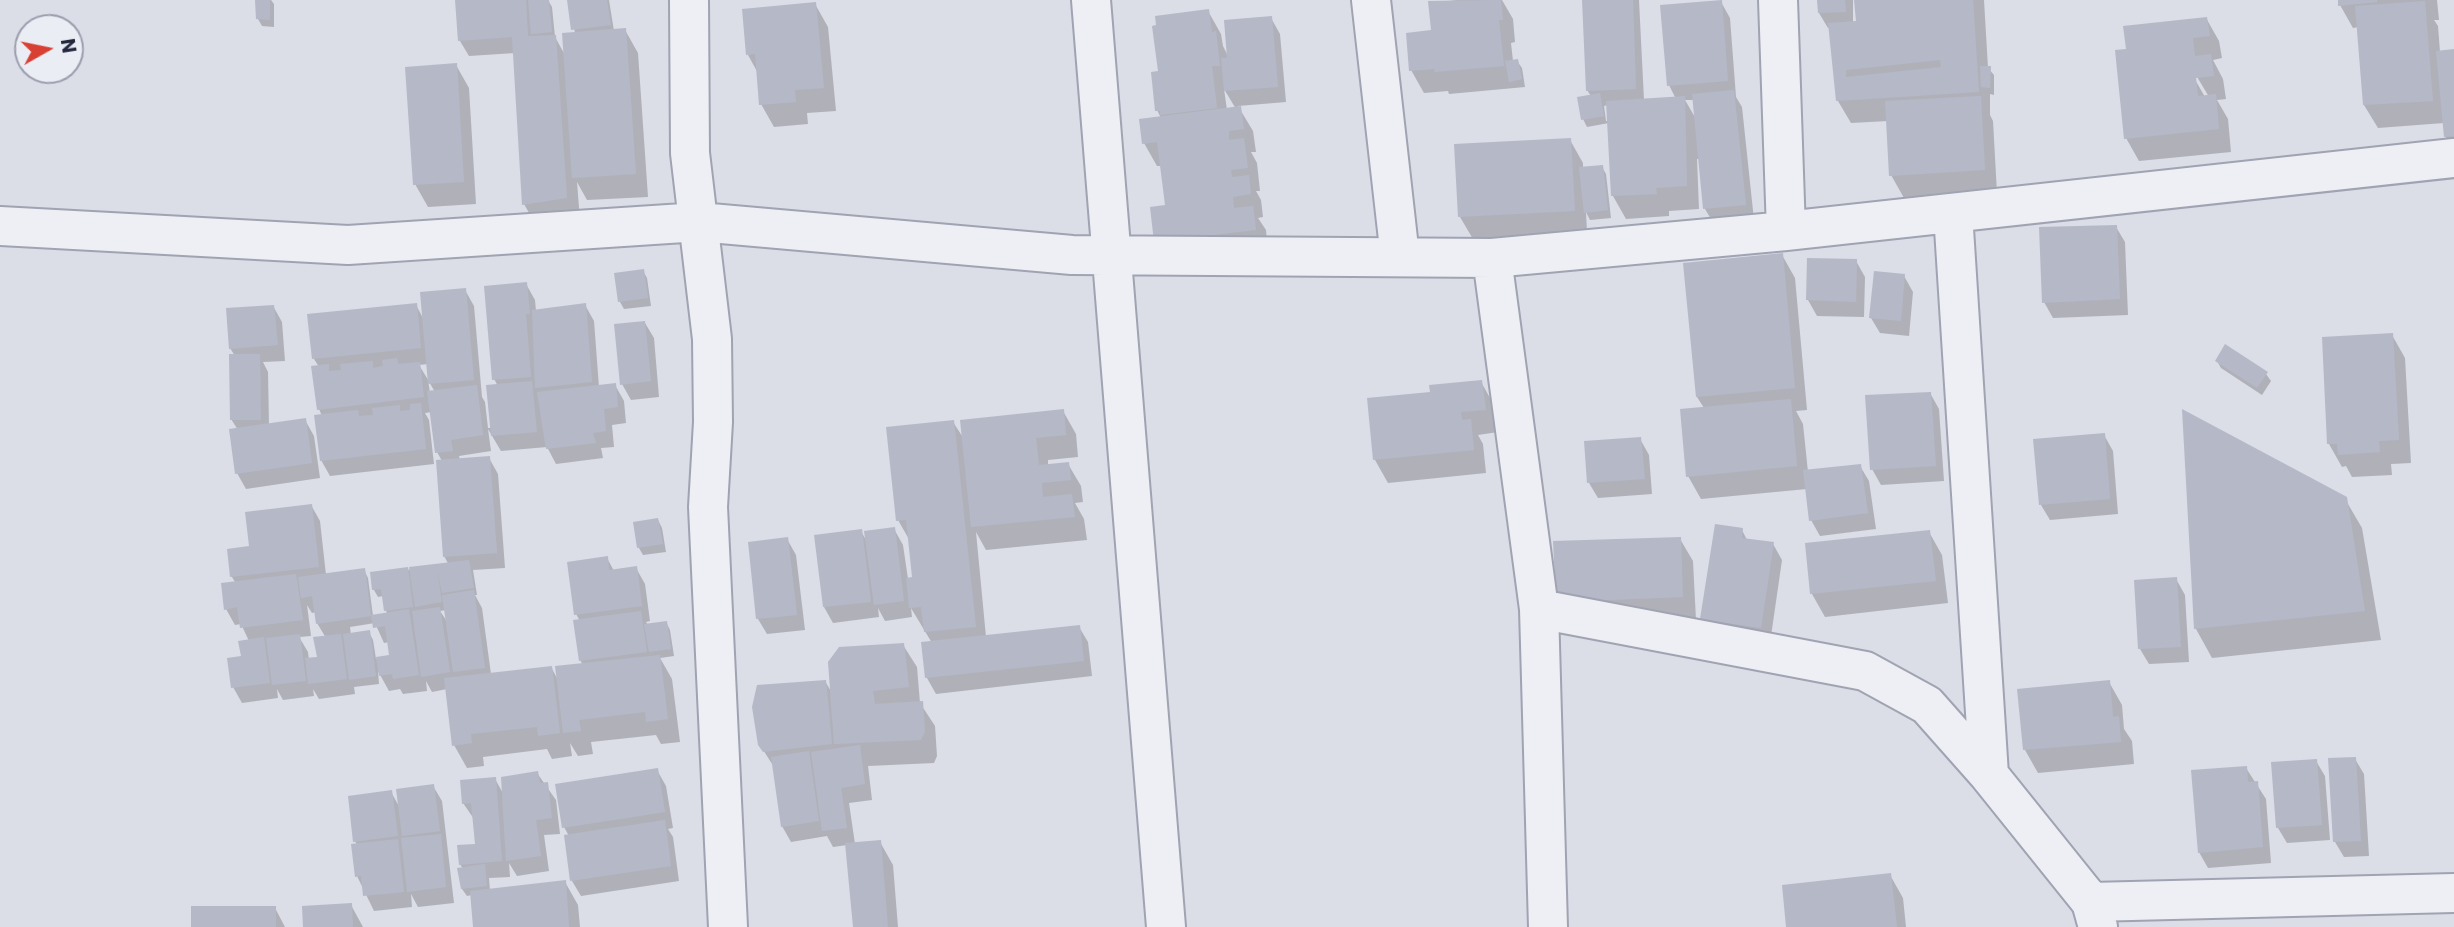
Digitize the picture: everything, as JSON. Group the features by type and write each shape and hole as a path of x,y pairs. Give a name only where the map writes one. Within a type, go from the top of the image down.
{"street":[{"path":"689,0 690,153 712,340 713,422 708,507 728,927"},
{"path":"1091,0 1166,927"},
{"path":"1371,0 1400,257"},
{"path":"1778,0 1786,231"},
{"path":"0,226 348,245 699,222 1072,255 1492,258 1786,231 2454,158"},
{"path":"1953,213 1989,775"},
{"path":"1492,258 1539,609 1548,927"},
{"path":"1539,609 1865,671 1927,705 1989,775 2094,914 2454,894"}],"building":[{"path":"255,0 270,0 270,20 256,19"},
{"path":"455,0 526,0 528,36 556,35 567,198 522,205 512,37 458,41"},
{"path":"528,0 549,0 552,32 531,34"},
{"path":"567,0 607,0 611,25 571,30"},
{"path":"1501,0 1503,20 1499,20 1504,66 1434,72 1435,69 1409,71 1406,33 1431,30 1428,1"},
{"path":"1582,0 1633,0 1636,89 1586,91"},
{"path":"1722,0 1728,81 1667,86 1660,5"},
{"path":"1817,0 1845,0 1846,12 1818,13"},
{"path":"1854,0 1973,0 1979,92 1836,101 1828,23 1856,21","holes":["1940,60 1941,67 1846,77 1846,70"]},
{"path":"2338,0 2377,0 2377,2 2338,6"},
{"path":"2425,1 2433,101 2363,105 2355,6"},
{"path":"816,2 824,88 795,90 796,102 759,105 755,54 746,55 742,9"},
{"path":"1209,9 1212,32 1216,31 1220,66 1212,66 1217,108 1160,115 1160,111 1155,111 1151,72 1158,71 1152,26 1156,25 1155,16"},
{"path":"1272,16 1278,87 1224,91 1221,58 1227,58 1224,20"},
{"path":"2207,17 2210,36 2193,38 2195,56 2211,54 2214,76 2196,78 2198,96 2216,94 2219,129 2124,139 2115,50 2126,49 2123,26"},
{"path":"626,28 636,174 572,178 562,33"},
{"path":"2454,49 2454,136 2444,137 2436,51"},
{"path":"1518,59 1522,79 1509,82 1505,61"},
{"path":"457,63 464,182 413,185 405,67"},
{"path":"1980,66 1991,66 1990,88 1981,87"},
{"path":"1734,90 1746,205 1703,209 1692,94"},
{"path":"1600,93 1604,116 1581,120 1577,97"},
{"path":"1685,96 1687,186 1656,188 1657,194 1611,196 1606,101"},
{"path":"1981,96 1985,170 1889,176 1885,101"},
{"path":"1241,106 1244,129 1229,131 1229,140 1244,138 1248,168 1231,170 1232,177 1249,175 1251,194 1233,197 1234,208 1253,206 1256,230 1154,242 1150,207 1165,205 1157,142 1142,144 1139,119"},
{"path":"1571,138 1575,211 1458,217 1454,144"},
{"path":"1603,165 1608,210 1584,213 1579,167"},
{"path":"2117,225 2120,299 2042,303 2039,227"},
{"path":"1783,253 1795,388 1696,397 1683,263"},
{"path":"1807,258 1857,259 1856,302 1806,300"},
{"path":"644,269 648,298 618,302 614,273"},
{"path":"1874,271 1905,274 1901,321 1869,318"},
{"path":"527,282 530,314 526,314 531,377 492,380 484,286"},
{"path":"466,288 474,380 428,384 420,292"},
{"path":"417,303 421,348 312,359 307,314"},
{"path":"586,303 592,382 535,388 532,310"},
{"path":"274,305 278,345 229,349 226,308"},
{"path":"645,321 651,381 620,385 614,324"},
{"path":"2393,333 2399,440 2379,441 2380,452 2338,455 2337,444 2327,444 2322,337"},
{"path":"2225,344 2268,372 2257,388 2215,361"},
{"path":"229,354 260,354 261,420 230,420"},
{"path":"397,358 398,364 420,362 424,397 317,410 311,366 329,364 329,371 341,370 340,364 373,361 373,368 383,366 382,360"},
{"path":"1482,380 1486,410 1461,412 1462,420 1471,419 1474,450 1373,460 1367,398 1430,392 1429,385"},
{"path":"532,381 537,432 491,436 486,385"},
{"path":"616,383 618,407 604,409 606,431 593,433 596,443 546,449 537,392"},
{"path":"477,385 483,435 451,440 453,451 435,453 427,391"},
{"path":"1931,392 1936,466 1870,470 1865,395"},
{"path":"1791,399 1797,466 1686,477 1680,409"},
{"path":"421,403 426,449 320,461 314,415 358,410 359,416 373,415 372,408 400,405 400,411 410,410 410,404"},
{"path":"1064,409 1066,435 1036,438 1039,465 1069,462 1071,480 1042,483 1043,497 1072,494 1075,517 971,527 960,420"},
{"path":"2182,409 2347,497 2365,611 2194,629"},
{"path":"306,418 312,463 235,474 229,429"},
{"path":"954,420 976,627 924,632 921,607 909,608 906,578 912,577 906,520 896,521 886,427"},
{"path":"2105,433 2110,499 2039,505 2033,439"},
{"path":"1641,437 1645,479 1587,483 1584,441"},
{"path":"490,456 497,553 443,557 436,460"},
{"path":"1861,464 1868,513 1809,521 1803,470"},
{"path":"312,504 319,567 230,577 227,549 249,546 245,512"},
{"path":"658,518 663,544 637,548 633,522"},
{"path":"1715,524 1743,528 1742,538 1774,542 1761,628 1700,619"},
{"path":"895,527 904,601 874,605 864,531"},
{"path":"862,529 871,602 823,607 814,535"},
{"path":"1930,530 1936,581 1810,594 1805,543"},
{"path":"788,537 797,615 756,619 748,542"},
{"path":"1681,537 1683,597 1556,602 1553,541"},
{"path":"608,556 609,570 637,566 642,606 574,615 567,562"},
{"path":"469,560 474,588 442,593 437,569 442,602 415,607 409,567"},
{"path":"408,567 413,607 384,611 381,589 372,590 370,572"},
{"path":"365,568 371,616 316,624 312,596 301,598 298,577"},
{"path":"296,574 303,620 240,628 237,607 224,610 221,583"},
{"path":"2177,577 2181,647 2138,649 2134,580"},
{"path":"474,590 485,668 453,672 442,595"},
{"path":"440,607 450,672 421,677 412,611"},
{"path":"409,609 419,675 393,679 392,674 379,676 376,657 389,655 385,626 373,628 371,615"},
{"path":"641,611 647,652 579,661 573,620"},
{"path":"667,621 671,649 649,652 644,624"},
{"path":"1080,625 1084,661 925,678 921,642"},
{"path":"370,630 376,676 349,680 343,634"},
{"path":"300,634 306,681 272,685 266,638"},
{"path":"341,634 347,679 308,684 305,658 317,657 313,637"},
{"path":"264,637 270,683 231,688 227,658 241,656 238,641"},
{"path":"904,643 909,687 873,691 875,704 923,701 925,732 921,740 834,744 828,662 839,647"},
{"path":"660,655 668,719 646,722 645,712 579,720 581,731 563,733 555,666"},
{"path":"552,666 560,733 538,736 537,727 471,734 472,743 452,746 444,678"},
{"path":"826,680 832,744 763,752 758,745 752,707 757,685"},
{"path":"2110,680 2113,717 2119,716 2121,742 2023,750 2017,689"},
{"path":"860,745 865,784 841,788 847,828 822,831 811,752"},
{"path":"809,751 819,821 781,827 771,757"},
{"path":"2356,757 2361,841 2333,842 2328,758"},
{"path":"2317,759 2322,825 2276,828 2271,762"},
{"path":"2247,766 2248,782 2258,781 2263,847 2198,853 2191,770"},
{"path":"658,768 665,812 562,828 555,784"},
{"path":"538,771 540,783 548,782 552,818 536,820 541,856 506,861 501,777"},
{"path":"496,777 502,861 459,865 457,845 475,844 471,803 462,804 460,780"},
{"path":"434,784 440,831 402,836 396,789"},
{"path":"392,790 398,836 353,842 348,796"},
{"path":"665,820 671,866 570,881 564,835"},
{"path":"441,834 446,887 407,892 401,838"},
{"path":"398,839 404,892 363,896 361,876 355,877 351,844"},
{"path":"881,840 888,927 853,927 845,843"},
{"path":"485,864 487,886 461,889 457,868"},
{"path":"1891,873 1897,927 1786,927 1782,885"},
{"path":"566,880 569,927 473,927 470,891"},
{"path":"352,903 353,927 303,927 302,906"},
{"path":"191,906 276,906 276,927 191,927"}]}
